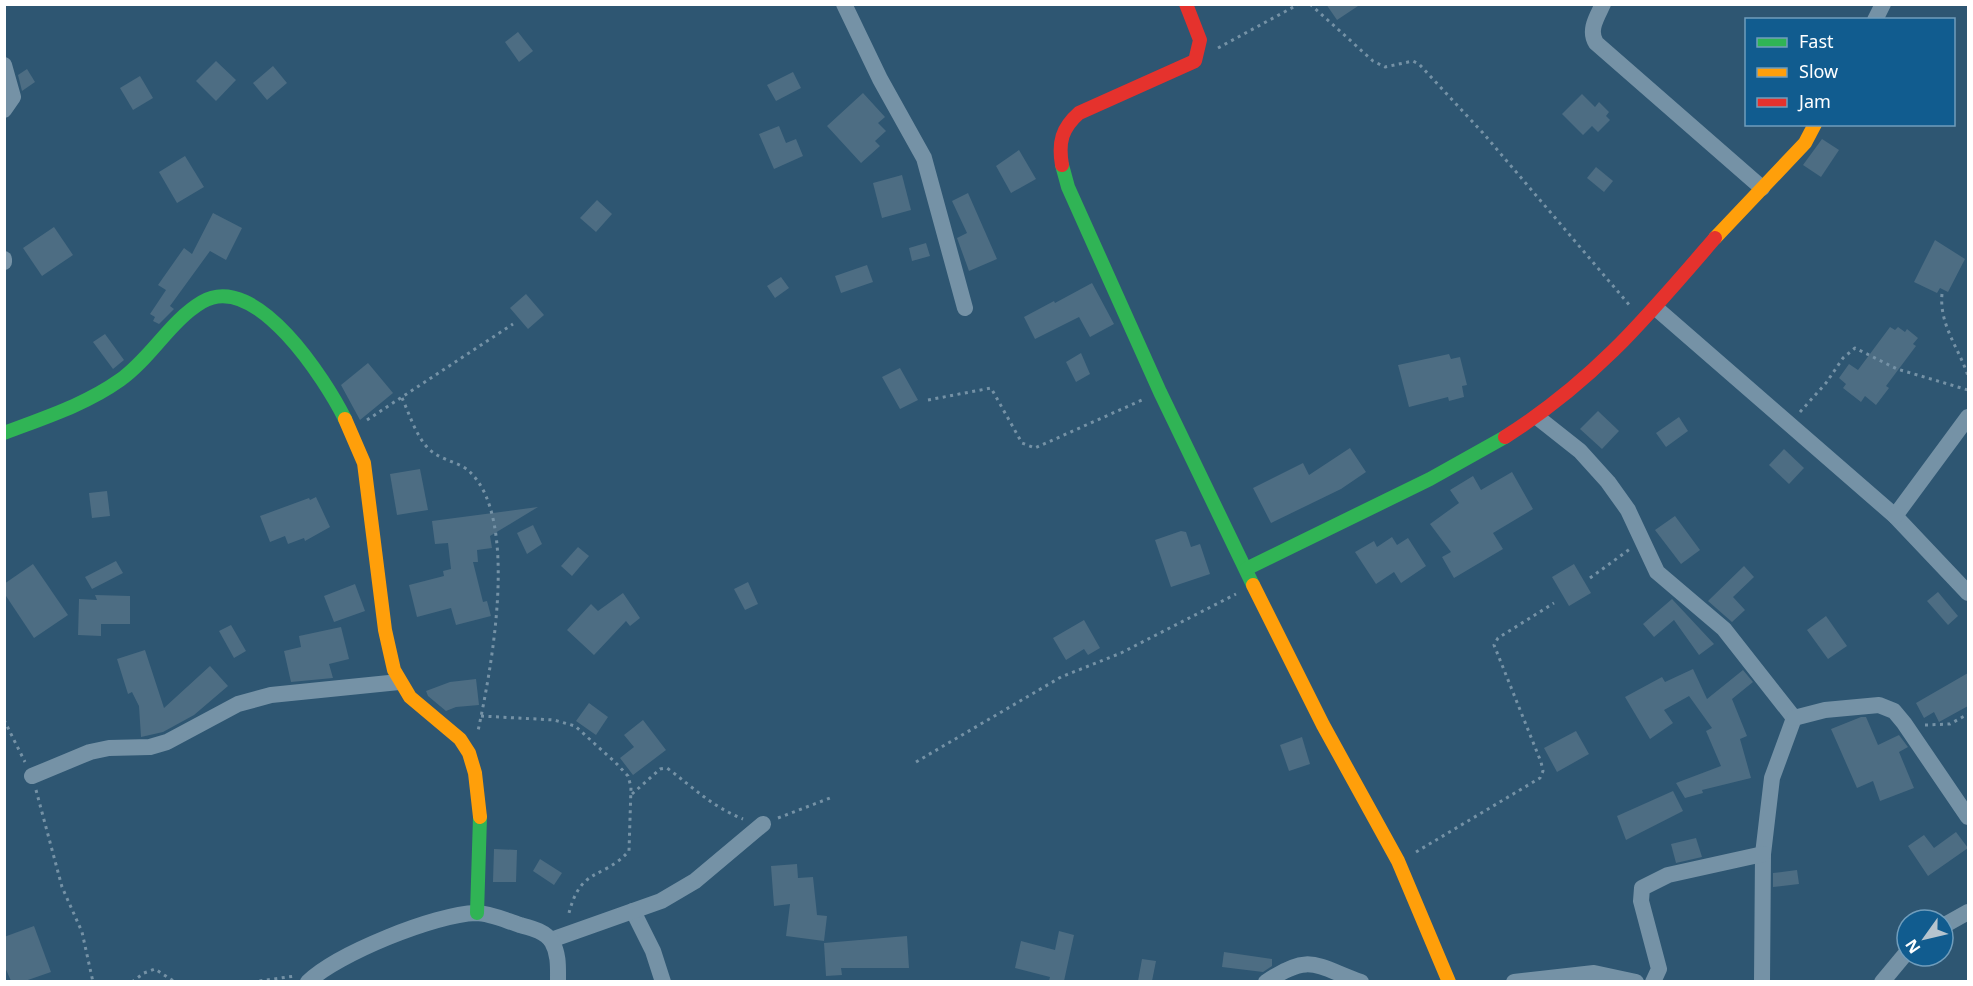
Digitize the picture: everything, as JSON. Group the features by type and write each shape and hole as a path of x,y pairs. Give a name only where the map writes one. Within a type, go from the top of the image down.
{"street":[{"path":"844,4 880,79 924,158 965,308"},
{"path":"1186,4 1201,44 1195,61 1079,113 1067,126 1058,155 1068,187 1086,230 1160,392 1323,725 1398,861 1449,981"},
{"path":"1604,4 1593,28 1592,38 1596,44 1762,188"},
{"path":"1876,18 1883,4"},
{"path":"4,65 13,97 4,110"},
{"path":"1246,569 1444,472 1537,417 1592,372 1657,309 1712,242 1805,143 1814,126"},
{"path":"4,433 65,409 110,385 146,358 187,315 214,297 238,299 259,308 277,323 295,343 333,398 364,463 388,648 399,682 421,708 462,741 472,756 476,771 481,851 477,913"},
{"path":"1657,309 1895,516 1968,593"},
{"path":"1537,417 1580,450 1608,482 1628,510 1657,572 1724,629 1794,718"},
{"path":"1895,516 1968,417"},
{"path":"32,776 90,752 110,748 150,747 166,742 238,704 271,695 399,682"},
{"path":"1794,718 1825,710 1879,705 1894,711 1968,817"},
{"path":"1762,981 1763,854 1772,778 1794,718"},
{"path":"312,978 336,962 394,936 441,920 477,913 537,929 557,938 661,901 695,881 763,824"},
{"path":"1653,981 1659,969 1641,901 1642,888 1668,875 1763,854"},
{"path":"633,911 653,951 663,981"},
{"path":"557,938 558,981"},
{"path":"1266,981 1297,963 1312,963 1361,981"},
{"path":"1882,981 1895,966"},
{"path":"1514,981 1594,973 1636,981"}],"path":[{"path":"1195,61 1299,4"},
{"path":"1310,4 1373,61 1385,67 1413,61 1433,78 1644,322"},
{"path":"1942,294 1941,305 1945,321 1968,376"},
{"path":"350,430 513,324"},
{"path":"1789,424 1826,383 1843,358 1855,348 1897,369 1968,390"},
{"path":"928,400 991,387 1022,443 1035,448 1160,392"},
{"path":"402,398 421,438 433,453 470,472 484,492 495,519 498,566 495,632 472,756"},
{"path":"1590,578 1641,540"},
{"path":"916,762 1061,677 1120,653 1254,585"},
{"path":"1398,861 1540,778 1541,762 1494,645 1498,638 1554,603"},
{"path":"1904,723 1937,726 1968,714"},
{"path":"481,716 554,720 575,726 628,776 631,795 629,851 580,885 572,897 557,938"},
{"path":"4,720 32,776 62,887 82,932 93,981"},
{"path":"631,795 660,769 667,768 696,794 724,811 763,824 830,798"},
{"path":"132,981 155,969 175,981"},
{"path":"252,981 312,978"}],"building":[{"path":"1326,4 1361,4 1337,20"},
{"path":"518,32 533,51 519,62 505,42"},
{"path":"216,61 236,80 216,101 196,81"},
{"path":"273,66 287,83 267,100 253,83"},
{"path":"27,69 35,82 22,91 18,75"},
{"path":"793,72 801,88 776,101 767,85"},
{"path":"140,76 153,98 133,110 120,88"},
{"path":"863,93 885,117 878,123 886,131 875,141 880,146 861,163 827,126"},
{"path":"1582,94 1595,107 1599,102 1609,112 1606,116 1610,120 1598,132 1592,126 1583,135 1562,114"},
{"path":"779,126 786,143 796,139 803,156 774,169 759,134"},
{"path":"1822,139 1839,150 1821,177 1803,165"},
{"path":"1019,150 1036,179 1011,193 996,166"},
{"path":"185,156 204,187 177,203 159,172"},
{"path":"1596,167 1613,181 1604,192 1587,178"},
{"path":"902,175 911,210 882,218 873,183"},
{"path":"968,193 997,259 969,271 957,238 967,233 952,201"},
{"path":"597,200 612,214 596,232 580,218"},
{"path":"213,213 242,228 226,260 210,251 170,306 174,309 159,324 153,321 155,317 150,314 166,290 158,285 184,248 192,254"},
{"path":"54,227 73,255 42,276 23,248"},
{"path":"1935,240 1965,259 1948,292 1940,288 1937,293 1914,282"},
{"path":"926,243 930,256 912,261 909,248"},
{"path":"867,265 873,282 841,293 835,276"},
{"path":"781,277 789,288 775,298 767,286"},
{"path":"1092,283 1114,324 1090,337 1079,317 1035,339 1024,317"},
{"path":"526,294 544,315 528,329 510,308"},
{"path":"1890,327 1895,330 1898,327 1905,332 1907,329 1918,338 1913,344 1916,346 1886,386 1889,388 1876,405 1865,396 1861,402 1843,388 1846,384 1839,378 1849,364 1858,370"},
{"path":"105,334 124,360 113,369 93,342"},
{"path":"1081,353 1090,374 1076,382 1066,362"},
{"path":"1449,354 1451,359 1460,357 1467,385 1462,386 1464,397 1449,401 1448,397 1409,407 1398,365"},
{"path":"368,363 393,393 360,420 341,385"},
{"path":"900,368 918,400 900,409 882,377"},
{"path":"1598,411 1619,431 1602,449 1580,429"},
{"path":"1679,417 1688,431 1666,447 1656,433"},
{"path":"1350,448 1366,472 1341,489 1271,523 1253,488 1303,463 1309,475"},
{"path":"1784,449 1804,468 1789,484 1769,465"},
{"path":"420,469 428,510 397,515 390,474"},
{"path":"1512,472 1533,509 1493,533 1503,549 1454,578 1442,557 1451,552 1430,524 1459,503 1450,490 1473,476 1481,490"},
{"path":"107,491 110,516 92,518 89,493"},
{"path":"316,497 330,527 305,541 304,538 288,544 285,536 270,542 260,516"},
{"path":"538,507 490,536 492,548 477,550 478,562 473,562 483,602 487,601 491,616 456,625 451,608 417,617 409,585 444,576 443,571 451,569 448,543 435,544 432,521"},
{"path":"1675,516 1700,550 1681,564 1655,530"},
{"path":"533,525 542,544 527,554 517,533"},
{"path":"1181,531 1186,532 1191,547 1200,544 1210,574 1171,587 1155,540"},
{"path":"1392,537 1397,545 1408,538 1426,566 1401,583 1394,572 1376,584 1355,552 1374,541 1377,547"},
{"path":"578,547 589,556 572,576 561,566"},
{"path":"116,561 123,573 92,589 85,577"},
{"path":"33,564 68,615 34,638 4,593 4,584"},
{"path":"1574,564 1591,593 1569,606 1552,577"},
{"path":"1744,566 1754,577 1733,597 1745,610 1732,622 1708,601"},
{"path":"748,582 758,604 745,610 734,589"},
{"path":"355,584 365,611 334,622 324,596"},
{"path":"1938,592 1958,616 1948,625 1927,601"},
{"path":"623,593 640,618 630,626 626,621 594,655 567,630 591,604 598,611"},
{"path":"95,595 130,596 130,624 101,624 101,636 78,635 79,599 97,600"},
{"path":"1672,599 1714,644 1699,655 1674,620 1654,637 1643,624"},
{"path":"1826,616 1847,646 1828,659 1807,630"},
{"path":"1084,620 1100,648 1088,655 1084,649 1066,660 1053,638"},
{"path":"231,625 246,651 234,658 219,631"},
{"path":"341,627 349,659 329,664 333,678 291,682 284,651 301,647 299,636"},
{"path":"145,650 164,708 210,666 228,686 194,715 163,732 141,737 139,706 132,692 128,694 117,659"},
{"path":"1693,669 1707,699 1743,670 1753,682 1732,699 1747,736 1740,739 1751,778 1702,790 1703,793 1685,798 1676,783 1721,766 1706,731 1712,728 1689,696 1664,710 1673,723 1650,739 1625,697 1662,677 1665,682"},
{"path":"1968,673 1968,706 1939,722 1934,712 1924,718 1916,703"},
{"path":"476,679 479,705 456,707 446,711 428,696 426,691 450,682"},
{"path":"589,703 608,717 596,735 576,721"},
{"path":"1866,717 1878,745 1899,735 1908,747 1899,752 1914,788 1880,801 1873,781 1857,788 1831,729"},
{"path":"643,720 666,750 633,775 620,758 634,747 624,735"},
{"path":"1576,731 1589,754 1557,772 1544,748"},
{"path":"1302,737 1310,764 1289,771 1280,745"},
{"path":"1673,791 1683,811 1626,840 1617,816"},
{"path":"1956,832 1968,848 1928,876 1908,846 1924,835 1934,848"},
{"path":"1696,838 1702,857 1676,863 1671,844"},
{"path":"494,849 517,850 516,882 493,882"},
{"path":"540,859 562,873 554,885 533,871"},
{"path":"797,864 798,878 813,877 817,915 827,916 824,941 786,936 790,904 774,906 771,866"},
{"path":"1797,870 1799,884 1773,887 1773,873"},
{"path":"34,926 51,972 25,981 11,981 4,965 4,937"},
{"path":"1059,931 1074,935 1064,981 1049,981 1050,977 1015,968 1021,941 1055,950"},
{"path":"907,936 909,968 841,968 842,975 826,976 824,943"},
{"path":"1224,952 1272,959 1272,966 1263,972 1222,967"},
{"path":"1142,959 1156,961 1152,981 1138,981"}],"traffic: fast":[{"path":"1062,165 1068,187 1160,392 1253,585"},
{"path":"4,433 64,410 107,389 131,371 191,310 202,302 223,296 244,301 266,315 287,334 322,380 345,419"},
{"path":"1246,569 1430,479 1505,437"},
{"path":"477,913 480,817"}],"traffic: slow":[{"path":"1715,238 1805,143 1814,126"},
{"path":"345,419 364,463 385,630 394,670 410,697 460,739 469,753 475,773 480,817"},
{"path":"1253,585 1323,725 1398,861 1449,982"}],"traffic: jam":[{"path":"1062,165 1061,142 1065,130 1079,113 1195,61 1200,40 1186,4"},
{"path":"1505,437 1566,393 1593,370 1642,321 1715,238"}]}
